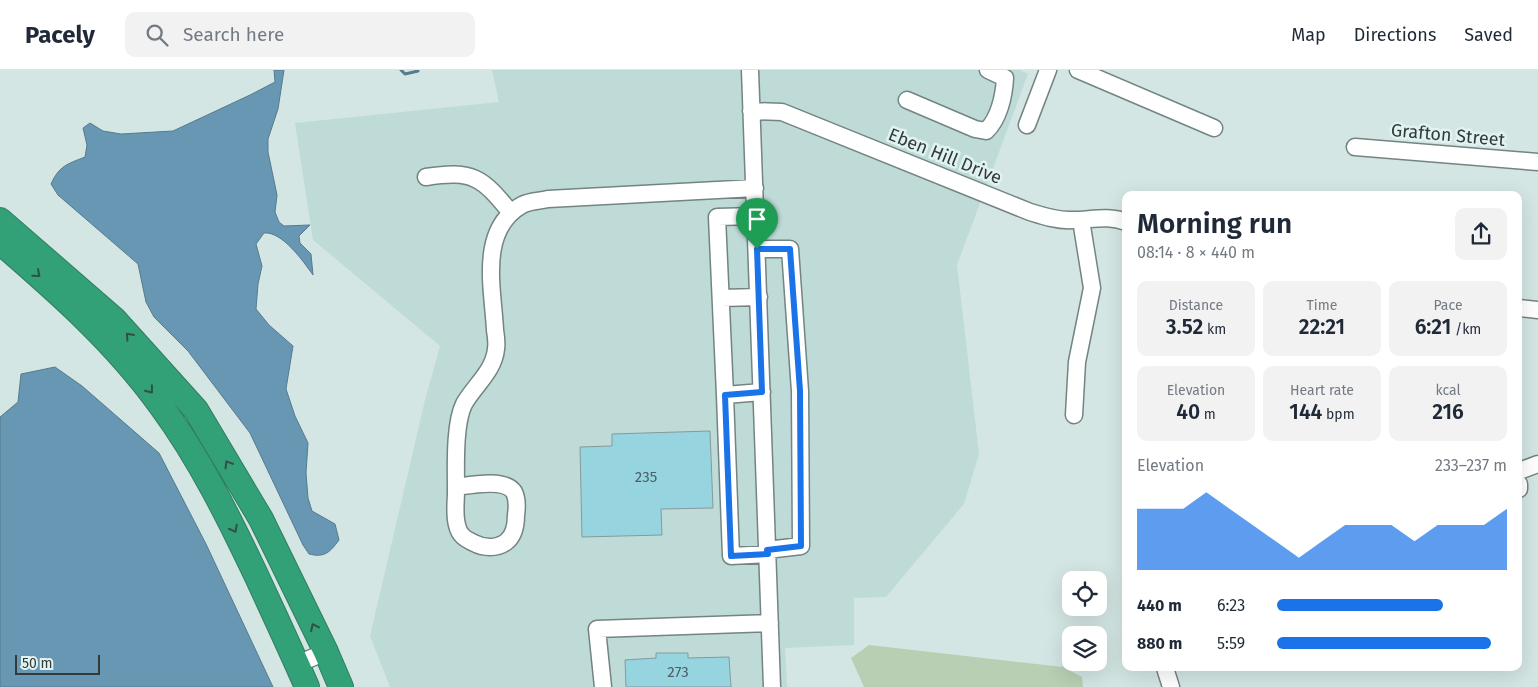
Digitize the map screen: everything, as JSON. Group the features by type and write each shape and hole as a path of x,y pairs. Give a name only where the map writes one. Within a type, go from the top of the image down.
{"highway":[{"path":"0,220 114,319 196,410 261,519 326,652 341,687"},
{"path":"0,242 46,281 98,330 161,406 190,448 216,494 307,687"}],"street":[{"path":"750,70 772,687"},
{"path":"906,100 975,129 986,131 993,124 1005,88 1005,78 988,70"},
{"path":"1026,125 1048,70"},
{"path":"1078,70 1214,128"},
{"name":"Eben Hill Drive","path":"752,110 782,112 1030,212 1060,220 1103,217 1122,220"},
{"name":"Grafton Street","path":"1355,147 1538,162"},
{"path":"426,177 457,174 469,175 478,179 512,213"},
{"path":"456,487 494,484 506,486 514,493 517,508 516,526 506,542 492,548 479,546 463,537 457,526 456,487 456,454 458,430 464,405 491,366 496,349 492,258 497,232 506,217 524,204 548,199 755,188"},
{"path":"756,216 717,217 731,556 801,546 800,391 790,249 757,249"},
{"path":"1074,415 1077,362 1092,288 1081,220"},
{"path":"721,298 758,297"},
{"path":"1522,308 1538,310"},
{"path":"725,395 762,392"},
{"path":"1522,470 1538,464"},
{"path":"1522,472 1538,476"},
{"path":"603,687 597,629 770,624"},
{"path":"297,664 326,652"},
{"path":"1166,671 1171,687"}],"shaded area":[{"path":"492,70 1019,70 1028,74 957,265 979,454 964,504 886,597 854,598 854,645 785,648 787,687 390,687 370,636 425,400 440,346 313,240 295,123 499,102"}],"green space":[{"path":"869,645 1062,667 1062,671 1071,671 1082,677 1083,687 864,687 851,658"}],"water":[{"path":"274,70 284,70 278,109 268,139 268,152 277,195 275,212 279,222 284,226 310,225 299,236 300,243 311,254 313,275 298,255 285,242 271,234 264,233 256,244 262,266 256,309 269,325 293,346 286,389 295,416 308,443 306,473 308,498 312,511 335,524 339,540 330,551 319,555 309,554 303,545 250,433 188,351 154,317 146,302 138,264 58,195 51,184 57,173 64,166 85,157 87,145 83,128 90,123 103,131 121,134 173,131 275,82"},
{"path":"55,367 82,386 159,453 206,544 273,687 0,687 0,417 18,402 21,374"}],"building":[{"path":"710,431 713,508 661,509 662,535 582,537 580,447 612,446 612,434"},
{"path":"656,653 688,653 688,658 729,657 731,687 626,687 625,660 656,658"}],"waterway":[{"path":"401,70 405,74 418,71"}],"route":[{"path":"757,249 790,249 800,391 801,546 767,550 768,554 731,556 725,395 762,392 757,249"}]}
